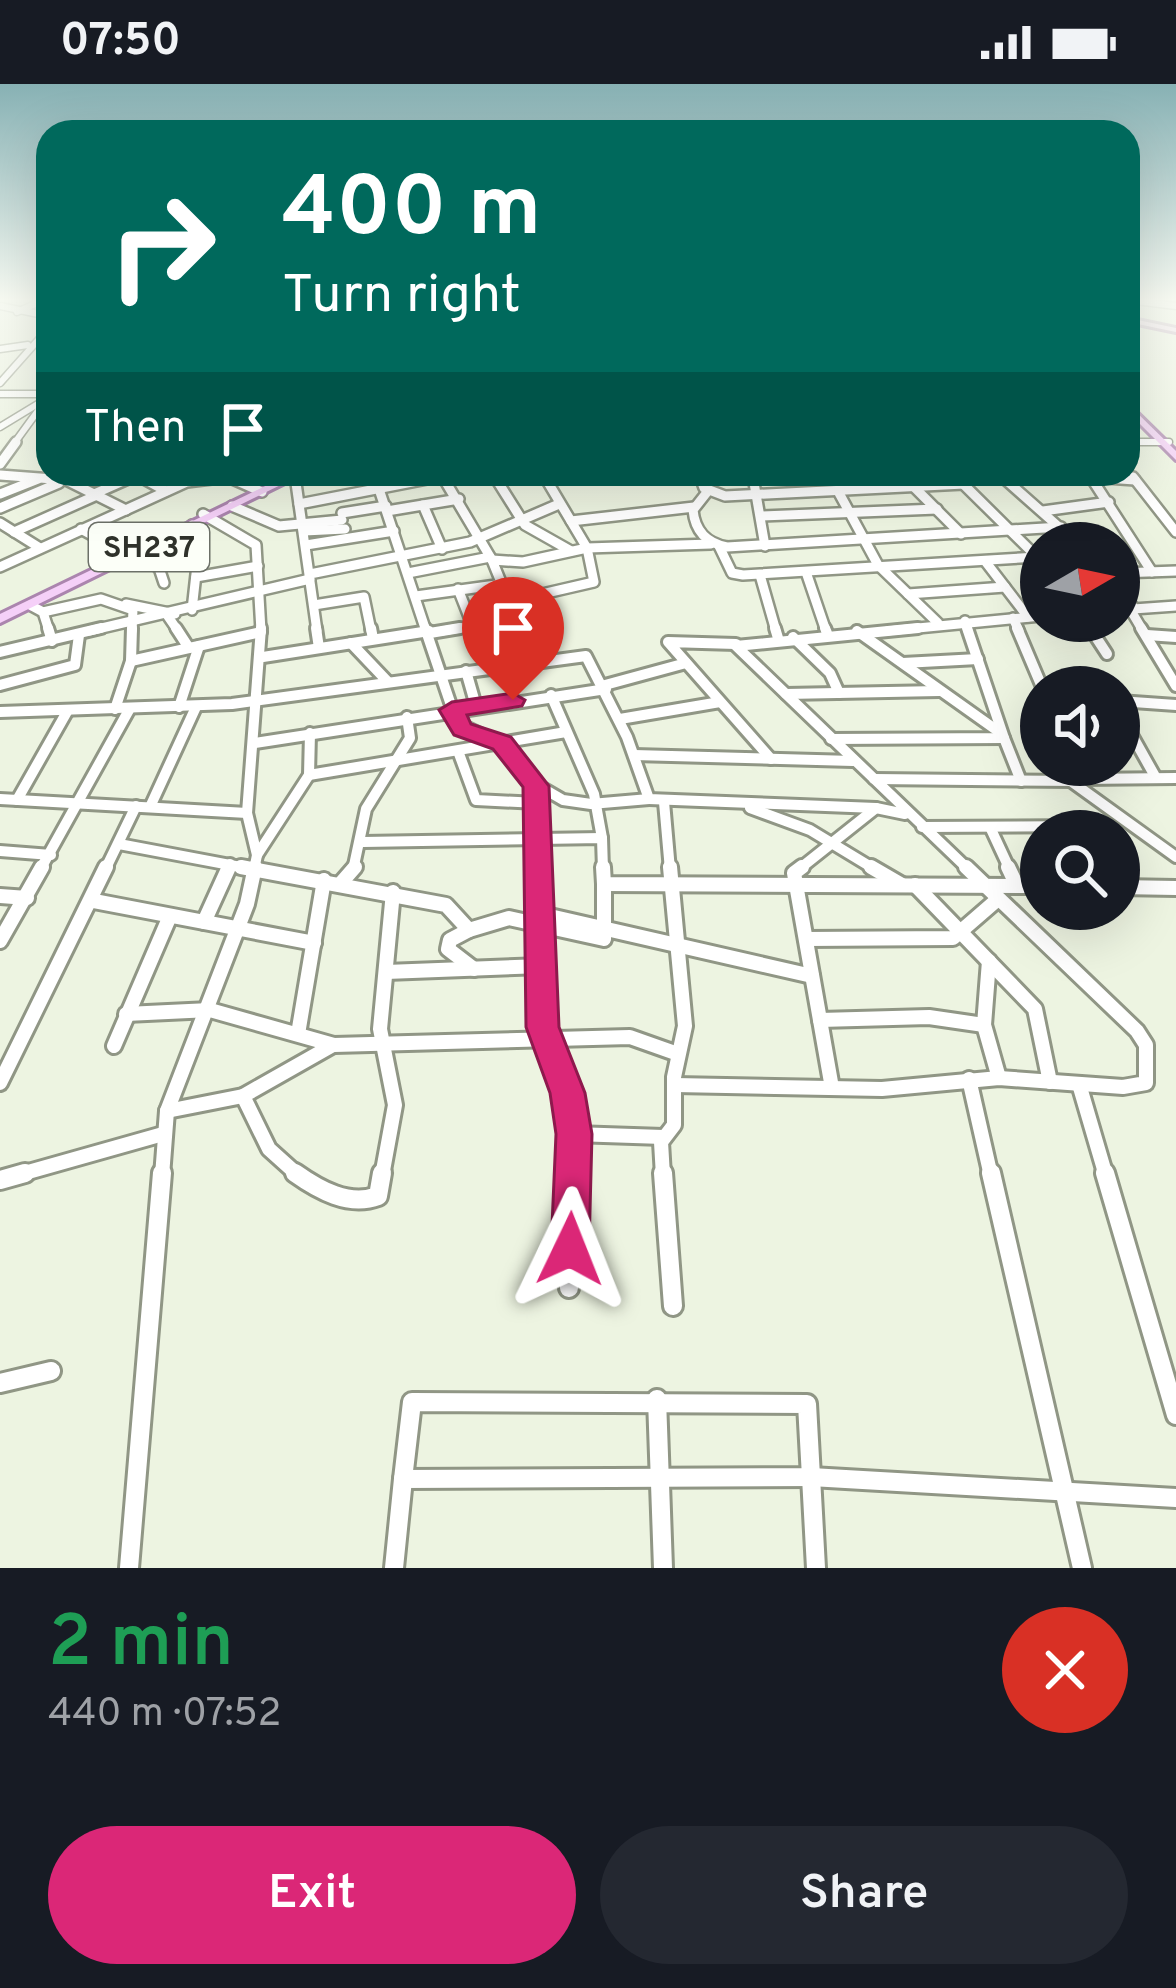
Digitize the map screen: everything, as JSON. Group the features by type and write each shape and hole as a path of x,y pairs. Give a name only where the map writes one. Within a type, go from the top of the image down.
{"main road":[{"path":"1140,416 1171,448"},
{"name":"SH237","path":"0,615 268,486"},
{"name":"SH237","path":"0,615 30,605 206,516"}],"street":[{"path":"0,394 36,396"},
{"path":"0,428 36,404"},
{"path":"0,464 36,412"},
{"path":"1140,444 1171,448"},
{"path":"0,476 36,479"},
{"path":"0,494 36,480"},
{"path":"0,508 52,486"},
{"path":"78,486 126,510"},
{"path":"14,532 112,486"},
{"path":"157,486 166,491"},
{"path":"0,567 179,486"},
{"path":"230,486 229,504 279,526 345,525 394,531"},
{"path":"251,486 259,490"},
{"path":"295,486 320,648"},
{"path":"299,504 339,498 366,486"},
{"path":"379,486 452,710 462,729 502,743 536,786 563,800 596,805 657,800 876,808 909,814"},
{"path":"263,657 516,619 491,559 450,486"},
{"path":"501,486 526,525 572,551"},
{"path":"416,596 500,582 522,583 539,594 590,584 596,579 587,548 549,486"},
{"path":"705,486 708,491"},
{"path":"756,486 765,546"},
{"path":"832,486 882,568 938,623"},
{"path":"858,486 860,492"},
{"path":"915,486 961,534"},
{"path":"708,491 757,495 929,486"},
{"path":"967,486 1020,537"},
{"path":"1013,486 1055,522"},
{"path":"1097,486 1152,572"},
{"path":"1140,486 1176,532"},
{"path":"708,491 694,507 694,523 716,545 731,573 1020,560"},
{"path":"339,498 345,525"},
{"path":"306,545 386,508 459,499"},
{"path":"1042,511 1109,502"},
{"path":"0,652 442,550 526,525 559,504"},
{"path":"423,505 442,550"},
{"path":"571,521 694,507"},
{"path":"760,516 937,509"},
{"path":"206,516 251,540 258,566 263,657 247,813 256,861"},
{"path":"0,523 40,548"},
{"path":"192,525 200,533 192,610"},
{"path":"251,540 279,526"},
{"path":"81,529 159,568 164,583"},
{"path":"408,573 491,559 523,562 587,548 765,546 1020,531"},
{"path":"985,561 1020,602"},
{"path":"196,577 258,566"},
{"path":"1140,572 1176,571"},
{"path":"806,572 827,633"},
{"path":"760,574 778,638"},
{"path":"908,594 1005,586"},
{"path":"458,589 473,627"},
{"path":"314,605 364,597 373,639"},
{"path":"30,605 43,612 101,599 171,614 194,647 179,707"},
{"path":"0,941 80,803 122,710 136,622 125,604"},
{"path":"1140,608 1176,606"},
{"path":"43,612 52,641"},
{"path":"1013,618 1033,666"},
{"path":"771,759 670,641 736,644 1020,618"},
{"path":"965,621 1020,778"},
{"path":"1140,625 1176,686"},
{"path":"856,630 1004,736"},
{"path":"131,662 261,632"},
{"path":"0,685 75,665 79,634"},
{"path":"1147,634 1176,637"},
{"path":"793,637 830,673 839,693"},
{"path":"1099,642 1107,654"},
{"path":"351,643 388,682"},
{"path":"675,1085 881,1090 999,1078 1146,1083 1146,1045 736,644"},
{"path":"1159,655 1176,652"},
{"path":"1,714 260,701 586,656 657,800 672,884 685,1025 678,1054 674,1125 663,1137 673,1306"},
{"path":"902,663 978,659"},
{"path":"785,694 936,688 961,661"},
{"path":"255,743 605,687 686,664"},
{"path":"466,671 476,706"},
{"path":"551,695 596,805 605,929"},
{"path":"620,719 720,701"},
{"path":"1140,702 1176,705"},
{"path":"1,1079 119,844 196,707"},
{"path":"978,718 994,707"},
{"path":"17,800 68,710"},
{"path":"341,883 355,867 367,809 410,738 407,717"},
{"path":"309,775 566,732"},
{"path":"130,1568 167,1111 236,928 256,861 309,775 310,733"},
{"path":"831,739 1004,736"},
{"path":"1140,749 1156,778"},
{"path":"458,751 476,800 538,803"},
{"path":"634,755 854,761"},
{"path":"1140,777 1174,781"},
{"path":"873,779 1020,781"},
{"path":"536,786 545,1039 568,1093 574,1134 569,1288"},
{"path":"1088,786 1176,857"},
{"path":"832,1088 796,872 890,796"},
{"path":"0,799 247,813"},
{"path":"738,803 832,842 909,885 1034,1009 1050,1082"},
{"path":"604,884 1017,886 990,826"},
{"path":"922,827 1020,826"},
{"path":"363,842 602,838"},
{"path":"119,844 230,864 256,861 446,905 469,930"},
{"path":"1158,844 1176,844"},
{"path":"0,851 51,855"},
{"path":"204,922 230,864"},
{"path":"298,1034 325,880"},
{"path":"1140,887 1176,888"},
{"path":"243,1096 271,1152 287,1166 346,1199 372,1201 378,1196 395,1105 383,1043 393,892"},
{"path":"0,896 27,898"},
{"path":"806,939 961,934 998,899"},
{"path":"94,901 314,943"},
{"path":"114,1046 170,916"},
{"path":"474,969 448,949 450,940 502,918 605,929 812,976"},
{"path":"988,962 984,1025 999,1078"},
{"path":"386,972 542,966"},
{"path":"127,1014 203,1009 334,1045 630,1037 678,1054"},
{"path":"820,1020 929,1017 984,1025"},
{"path":"167,1111 243,1096 334,1045"},
{"path":"968,1079 1082,1568"},
{"path":"1079,1084 1176,1415"},
{"path":"0,1180 163,1134"},
{"path":"574,1134 663,1137"},
{"path":"0,1383 51,1371"},
{"path":"657,1399 662,1568"},
{"path":"394,1568 412,1402 657,1399 807,1404 816,1568"},
{"path":"403,1479 810,1477 1176,1498"}],"route":[{"path":"513,700 452,710 462,729 502,743 536,786 541,838 542,1027 568,1093 574,1134 570,1249"}]}
